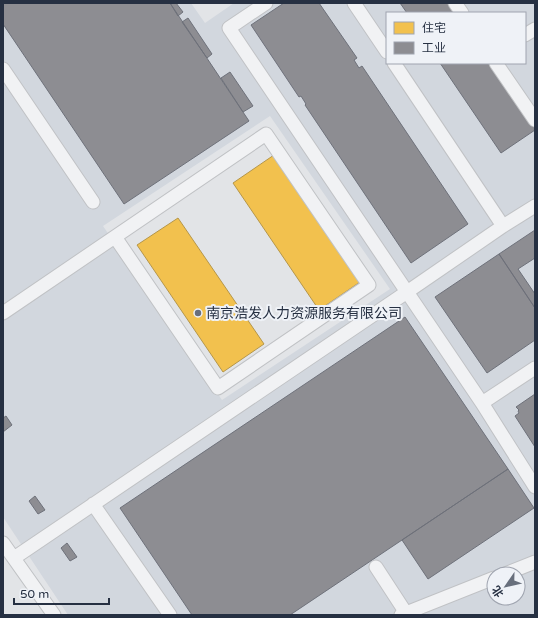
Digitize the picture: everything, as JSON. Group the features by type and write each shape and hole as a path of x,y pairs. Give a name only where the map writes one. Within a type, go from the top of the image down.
{"street":[{"path":"266,3 229,28 482,403 535,487"},
{"path":"354,3 386,51"},
{"path":"455,3 461,12"},
{"path":"526,34 535,29"},
{"path":"395,64 503,226"},
{"path":"497,64 535,120"},
{"path":"3,68 93,202"},
{"path":"3,313 266,134 369,286 218,388 115,237"},
{"path":"14,558 503,226 535,206"},
{"path":"482,403 535,368"},
{"path":"93,504 170,615"},
{"path":"3,543 54,615"},
{"path":"525,566 535,562"},
{"path":"376,567 403,614 486,581"}],"shaded area":[{"path":"3,3 191,3 205,23 234,3 535,3 535,615 68,615 3,517","holes":["270,116 390,289 222,400 103,226"]}],"building: 住宅":[{"path":"274,155 360,282 319,310 233,183"},
{"path":"178,218 264,344 223,372 137,245"}],"building: 工业":[{"path":"3,3 170,3 249,121 124,204 3,24"},
{"path":"170,3 176,3 183,12 178,16"},
{"path":"284,3 319,3 357,58 354,60 359,68 362,66 468,224 411,263 305,105 306,104 301,96 299,97 251,25"},
{"path":"400,3 450,3 456,12 406,12"},
{"path":"188,18 212,54 207,58 182,22"},
{"path":"441,64 492,64 535,128 535,130 501,153"},
{"path":"230,72 253,106 243,112 221,78"},
{"path":"535,230 535,258 518,269 535,294 535,308 499,254"},
{"path":"499,254 535,308 535,340 487,373 435,297"},
{"path":"405,317 508,469 290,615 192,615 120,508"},
{"path":"535,394 535,447 515,416 519,413 519,410 516,407"},
{"path":"6,416 12,425 3,432 3,418"},
{"path":"508,469 534,508 428,579 402,540"},
{"path":"35,496 45,510 38,514 29,501"},
{"path":"67,543 77,557 70,561 61,548"}],"place":[{"name":"南京浩发人力资源服务有限公司","path":"198,313"}]}
